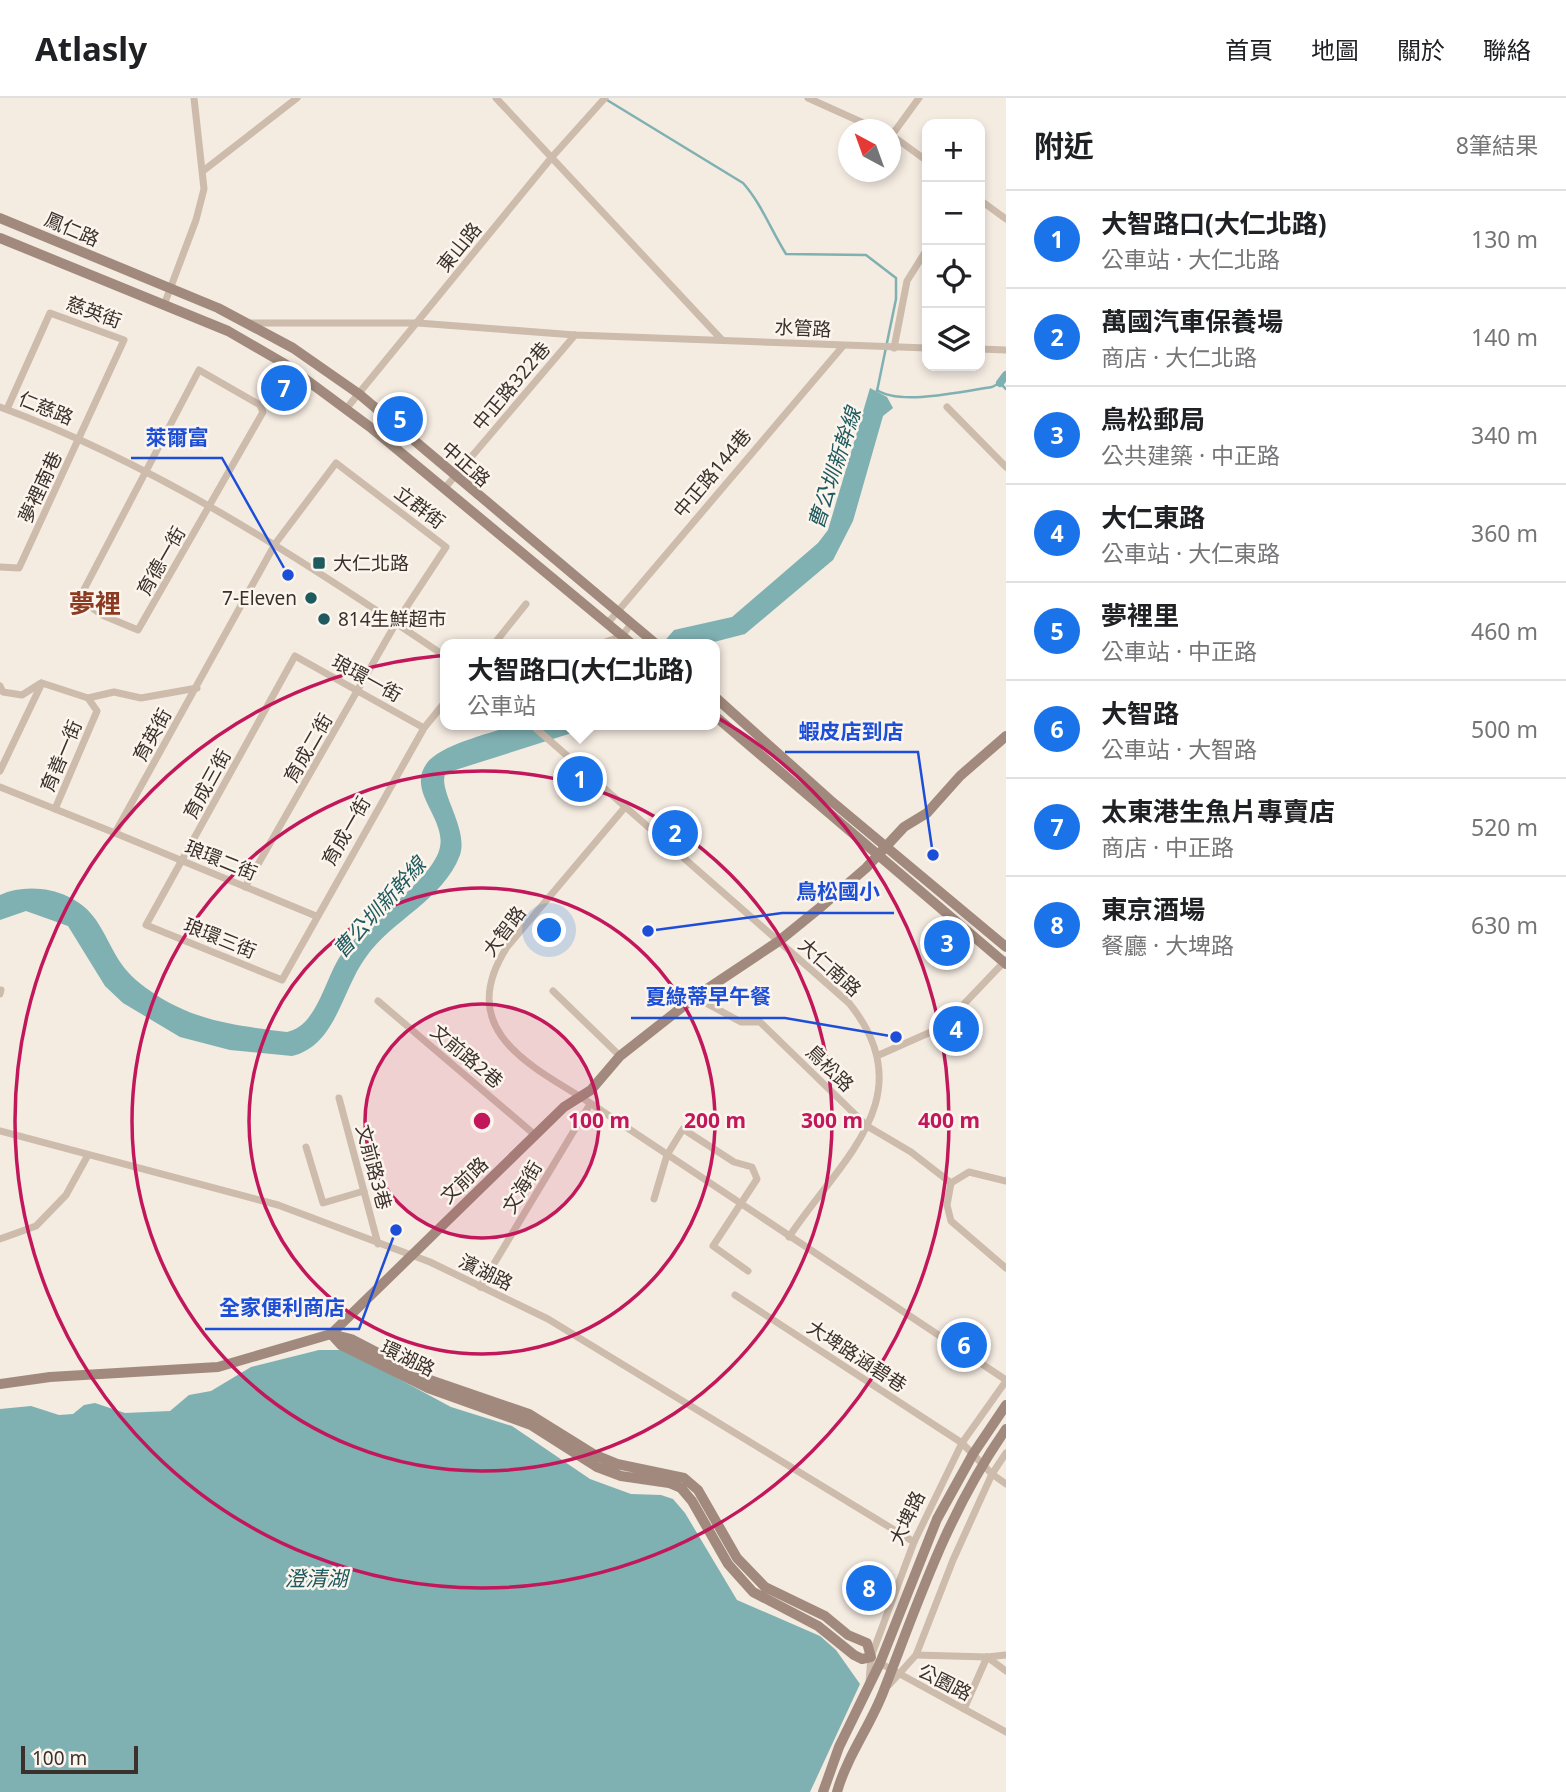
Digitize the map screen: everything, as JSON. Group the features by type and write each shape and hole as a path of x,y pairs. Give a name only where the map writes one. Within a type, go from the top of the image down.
{"main road":[{"name":"鳳仁路","path":"0,218 130,272"},
{"name":"鳳仁路","path":"0,238 121,288"},
{"name":"中正路","path":"130,272 247,323 293,348 359,394 650,639"},
{"name":"中正路","path":"121,288 228,331 285,364 346,409 626,639"},
{"path":"720,701 830,800 1006,947"},
{"path":"720,720 1005,962"},
{"name":"文前路","path":"0,1384 50,1377 218,1367 331,1334 564,1107 586,1100 620,1056 695,997 779,941 877,856 907,824 926,813 960,776 1006,736"},
{"name":"環湖路","path":"331,1334 351,1339 430,1380 529,1414 594,1455 617,1464 684,1478 698,1490 719,1536 728,1564 752,1592 818,1626 854,1656 876,1660"},
{"name":"大埤路","path":"822,1792 937,1519 973,1454 1006,1405"},
{"path":"836,1792 893,1673 926,1574 961,1500 981,1464 1006,1429"},
{"name":"環湖路","path":"719,1536 765,1587 825,1616 848,1636 867,1643 876,1660"}],"street":[{"path":"164,306 196,219 204,189 194,98"},
{"path":"204,171 297,98"},
{"path":"496,98 722,340"},
{"name":"東山路","path":"346,409 552,157 605,98"},
{"path":"808,98 855,119"},
{"path":"901,122 919,98"},
{"path":"901,142 922,157"},
{"path":"985,204 1006,219"},
{"path":"892,347 907,281 922,257"},
{"name":"慈英街","path":"2,409 50,313 124,340 80,439"},
{"path":"247,323 418,323"},
{"name":"水管路","path":"418,323 575,335 922,348"},
{"name":"中正路322巷","path":"444,489 575,335"},
{"name":"中正路144巷","path":"607,624 843,345"},
{"path":"985,349 1005,348"},
{"path":"145,469 199,370 260,405 263,412 211,505"},
{"path":"947,407 1006,467"},
{"name":"仁慈路","path":"2,409 80,439"},
{"path":"80,439 145,469 211,505 440,653"},
{"name":"夢裡南巷","path":"0,567 19,568 80,439"},
{"name":"育英街","path":"115,833 275,544 336,463"},
{"name":"立群街","path":"336,463 446,547 396,623"},
{"name":"育德一街","path":"145,469 79,599 102,615 138,630 211,505"},
{"path":"498,639 526,604"},
{"name":"育成二街","path":"245,887 396,623"},
{"path":"614,639 622,636 631,624"},
{"name":"琅環一街","path":"295,656 424,728"},
{"name":"育成三街","path":"146,925 295,656"},
{"path":"0,686 3,692 22,695 42,682"},
{"path":"0,771 42,682"},
{"name":"育善一街","path":"42,682 88,698 97,711 55,809"},
{"path":"88,698 114,692 141,698 197,688"},
{"name":"育成一街","path":"282,980 424,728 440,708"},
{"path":"538,730 779,941"},
{"path":"1,790 115,833"},
{"name":"大智路","path":"626,806 495,966 488,991 497,1029 524,1062 586,1100 1006,1380"},
{"name":"琅環二街","path":"115,833 316,916"},
{"name":"琅環三街","path":"146,925 282,980"},
{"name":"大仁南路","path":"779,941 849,1003 862,1020 879,1055 881,1073 878,1098 867,1126 789,1237"},
{"path":"879,1055 942,1027 1005,962"},
{"path":"553,991 620,1056"},
{"name":"鳥松路","path":"695,997 741,1022 760,1022 867,1126 911,1152 951,1183"},
{"name":"文前路2巷","path":"378,1001 536,1135"},
{"name":"文前路3巷","path":"339,1098 378,1244"},
{"name":"文海街","path":"480,1287 586,1100"},
{"path":"654,1199 667,1155 683,1129 734,1162 752,1167 757,1179 713,1246 748,1271"},
{"name":"濱湖路","path":"0,1131 278,1205 410,1255 548,1319 914,1542"},
{"path":"306,1147 323,1203 364,1191"},
{"path":"0,1239 36,1226 66,1195 88,1155"},
{"path":"1006,1181 970,1172 951,1183 947,1205 951,1221 1006,1268"},
{"name":"大埤路涵碧巷","path":"735,1296 962,1443 981,1464 1006,1484"},
{"name":"大埤路","path":"876,1660 914,1542 962,1443 1006,1380"},
{"path":"893,1673 916,1655 953,1560 992,1474 1006,1453"},
{"path":"916,1655 987,1657 1006,1654"},
{"path":"987,1657 1006,1671"},
{"path":"964,1710 987,1657"},
{"name":"公園路","path":"876,1660 893,1673 1006,1732"}],"water":[{"path":"870,388 887,397 893,408 883,416 853,521 833,560 745,634 720,640 666,639 674,630 732,617 818,543 828,530"},
{"path":"499,730 581,730 446,773 445,788 462,844 452,871 430,897 390,931 366,957 336,1015 319,1041 292,1056 230,1050 180,1037 123,1003 105,986 68,926 26,911 0,920 0,895 25,889 39,889 65,895 77,901 96,920 128,972 163,999 179,1008 213,1020 287,1032 298,1028 314,1010 343,952 412,887 435,860 440,847 440,836 421,784 427,763 443,750"},
{"name":"澄清湖","path":"319,1350 345,1350 451,1407 512,1426 590,1479 631,1494 661,1495 673,1499 685,1513 737,1600 820,1636 836,1650 860,1684 810,1792 0,1792 0,1409 31,1406 59,1415 73,1414 84,1405 95,1403 125,1413 170,1411 189,1395 211,1391 251,1367"}],"waterway":[{"path":"607,100 743,183 761,208 786,254 866,255 896,278 896,299 877,391"},
{"name":"曹公圳新幹線","path":"1000,383 1006,375"},
{"path":"877,390 887,395 916,397 992,387 1000,383 1006,389"}],"place":[{"name":"太東港生魚片專賣店","path":"284,388"},
{"name":"夢裡里","path":"400,419"},
{"name":"大仁北路","path":"319,563"},
{"name":"萊爾富","path":"288,575"},
{"name":"7-Eleven","path":"311,598"},
{"name":"814生鮮超市","path":"324,619"},
{"name":"大智路口(大仁北路)","path":"580,779"},
{"name":"萬國汽車保養場","path":"675,833"},
{"name":"蝦皮店到店","path":"933,855"},
{"name":"鳥松國小","path":"648,931"},
{"name":"鳥松郵局","path":"947,943"},
{"name":"大仁東路","path":"956,1029"},
{"name":"夏綠蒂早午餐","path":"896,1037"},
{"name":"全家便利商店","path":"396,1230"},
{"name":"大智路","path":"964,1345"},
{"name":"東京酒場","path":"869,1588"}],"district":[{"name":"夢裡","path":"95,603"}]}
